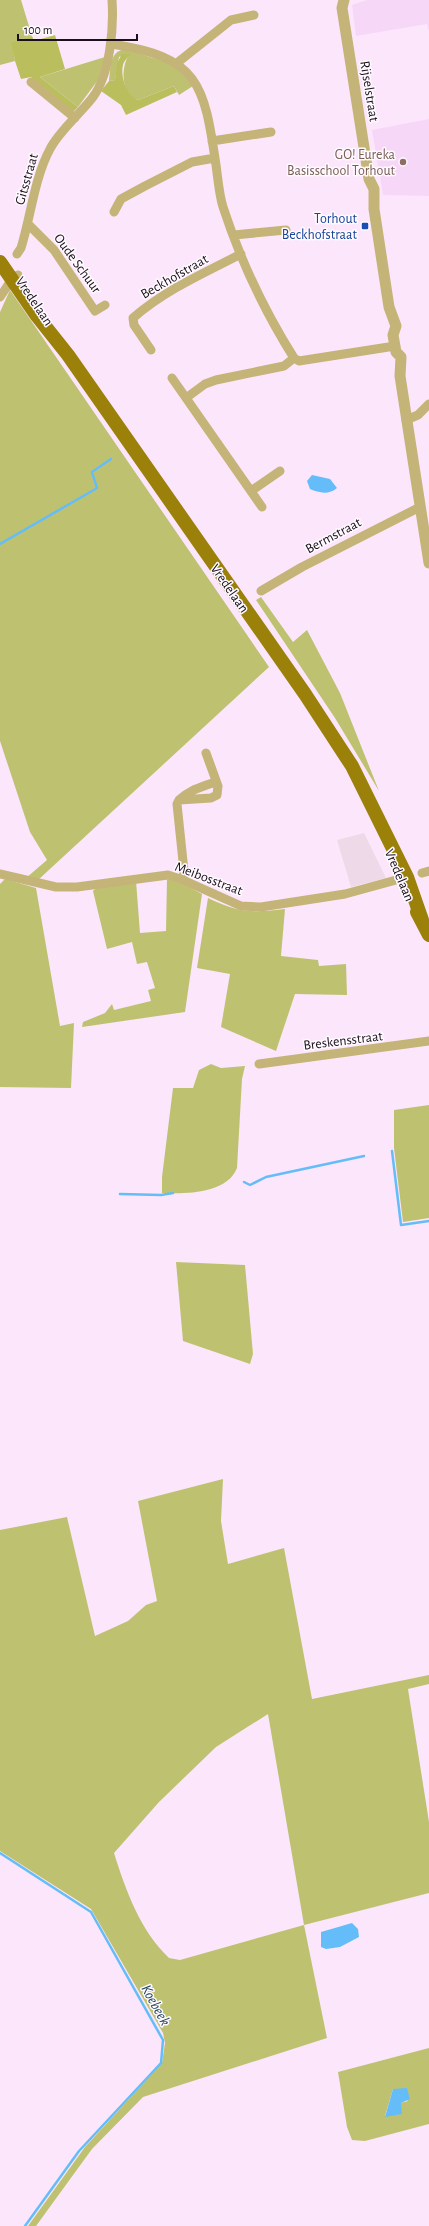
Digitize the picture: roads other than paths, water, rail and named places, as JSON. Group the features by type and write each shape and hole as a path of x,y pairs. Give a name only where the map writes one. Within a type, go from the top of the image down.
{"main road":[{"name":"Vredelaan","path":"0,250 37,316 68,355 305,694 352,766 382,828 429,935"},
{"name":"Vredelaan","path":"0,262 15,277"}],"street":[{"name":"Gitsstraat","path":"17,254 21,248 40,175 50,148 94,96 102,78 111,44 112,0"},
{"name":"Rijselstraat","path":"341,3 369,179 367,190 369,201 374,209 389,307 388,327 395,344 393,359 395,369 400,376 429,563"},
{"path":"177,63 231,20 254,15"},
{"path":"111,44 158,54 177,63 194,80 204,101 215,158 222,206 259,295 294,358 299,361 395,344"},
{"path":"31,82 75,118"},
{"path":"212,141 271,132"},
{"path":"114,212 121,200 145,186 192,162 215,158"},
{"name":"Oude Schuur","path":"28,224 54,250 95,311 104,305"},
{"path":"234,236 286,230"},
{"name":"Beckhofstraat","path":"151,350 134,325 133,318 149,304 179,286 241,254"},
{"path":"1,294 15,277"},
{"path":"186,398 205,384 216,380 284,366 294,358"},
{"path":"172,378 262,507"},
{"path":"406,420 418,414 429,404"},
{"path":"251,491 280,471"},
{"name":"Bermstraat","path":"261,591 302,567 420,507"},
{"path":"179,800 211,798 217,795 218,786 215,782 206,753"},
{"path":"182,880 184,871 177,804 185,794 215,782"},
{"name":"Meibosstraat","path":"0,874 56,887 77,887 168,875 241,906 261,907 345,894 404,878"},
{"name":"Breskensstraat","path":"259,1064 429,1041"}],"water":[{"path":"312,475 330,479 337,488 331,492 324,493 310,489 307,481"},
{"path":"352,1923 358,1929 359,1937 340,1947 326,1949 321,1947 321,1932"},
{"path":"407,2088 410,2099 401,2103 402,2114 385,2117 393,2089"}],"waterway":[{"path":"0,544 97,488 92,472 111,459"},
{"path":"392,1151 401,1225 429,1221"},
{"path":"244,1182 250,1185 266,1177 364,1156"},
{"path":"120,1194 161,1195 173,1193"},
{"name":"Koebeek","path":"0,1853 91,1912 163,2040 161,2063 79,2151 25,2226"}],"place":[{"name":"GO! Eureka Basisschool Torhout","path":"403,162"},
{"name":"Torhout Beckhofstraat","path":"365,226"}]}
